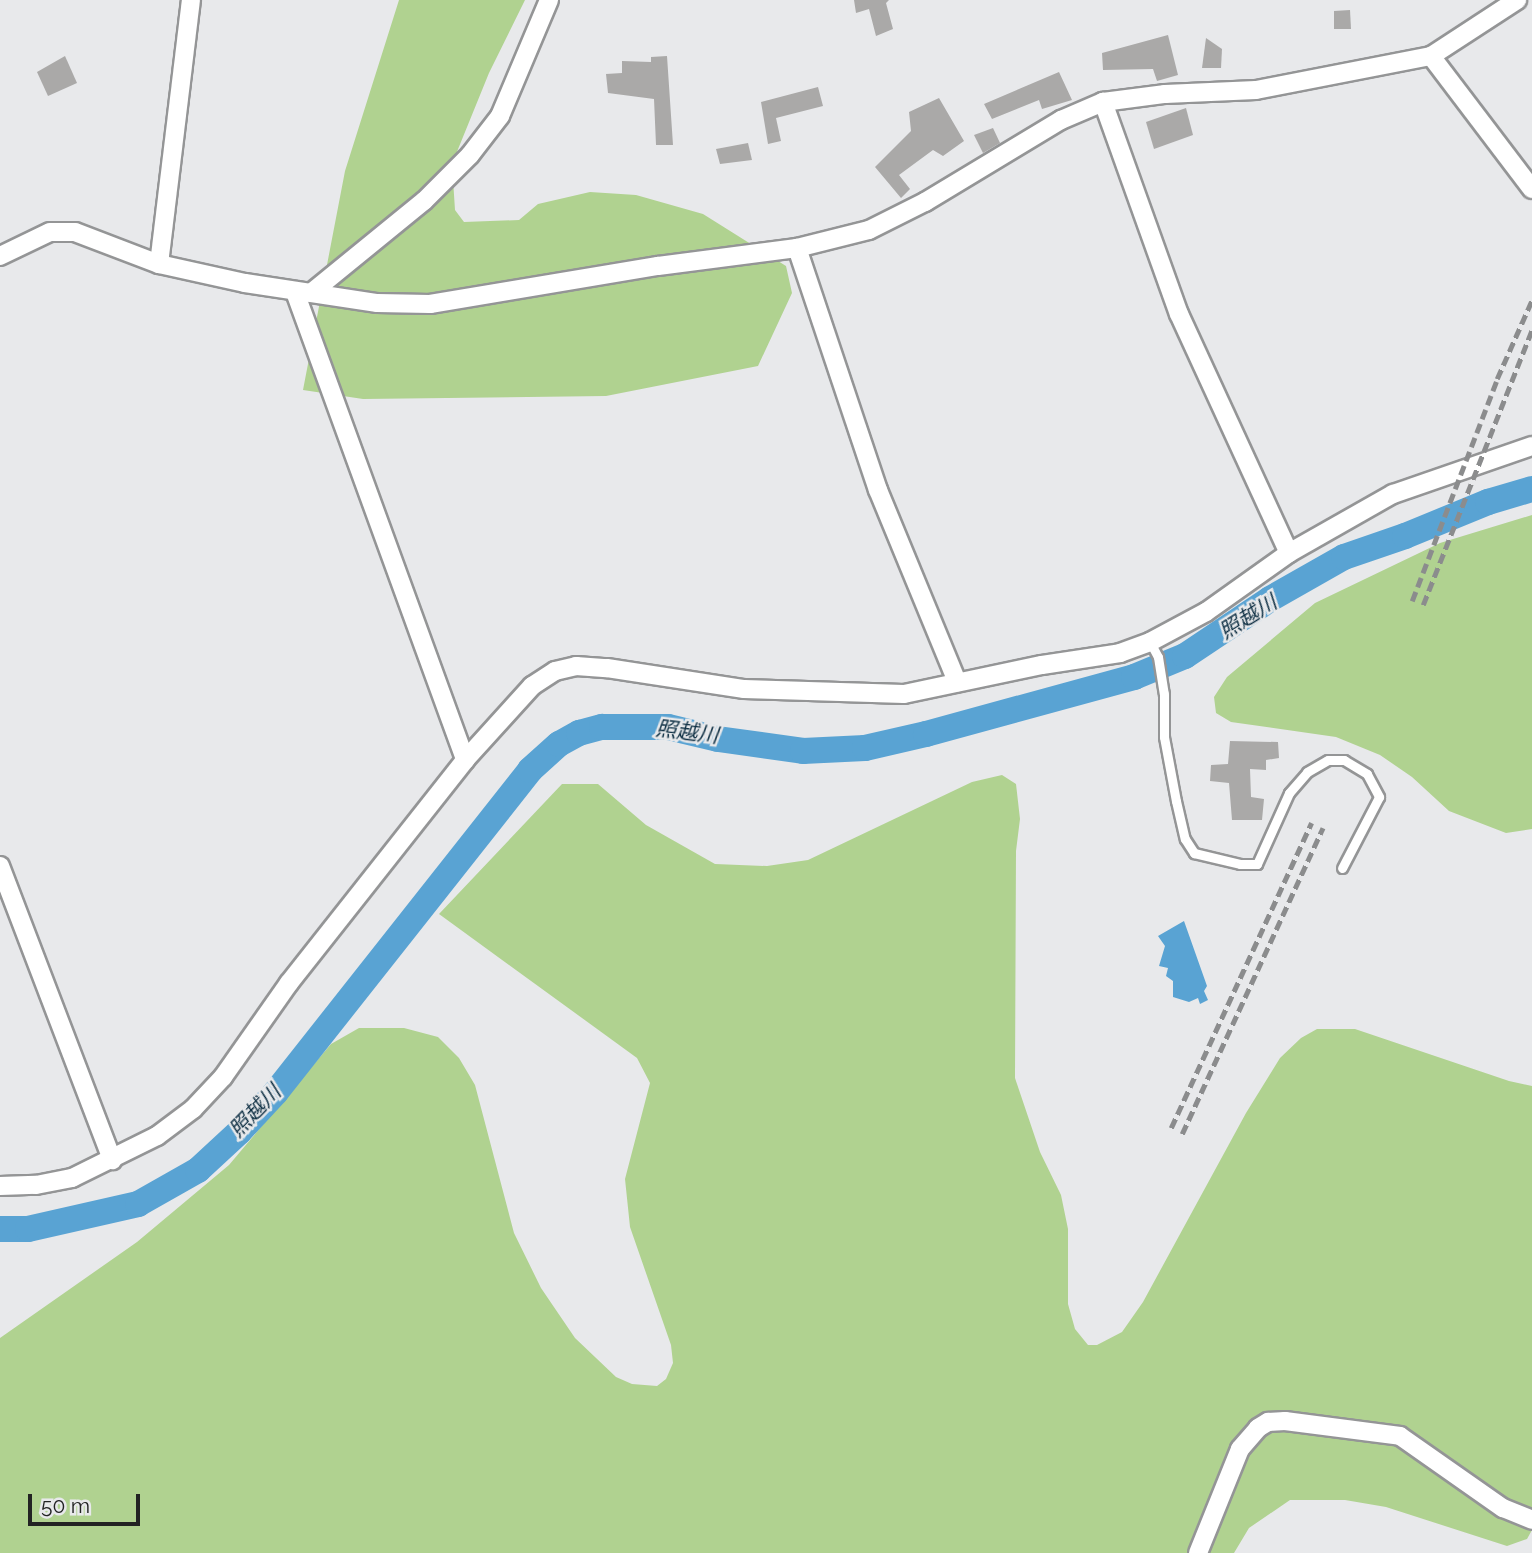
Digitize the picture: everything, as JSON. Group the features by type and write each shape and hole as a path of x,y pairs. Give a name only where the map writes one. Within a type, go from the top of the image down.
{"street":[{"path":"159,264 191,0"},
{"path":"303,292 424,201 470,155 500,116 549,0"},
{"path":"0,257 50,232 61,230 75,232 159,264 303,292 377,303 430,304 658,266 796,248 869,230 925,202 1061,120 1103,102 1166,94 1256,90 1431,56 1517,0"},
{"path":"1431,56 1532,189"},
{"path":"1103,102 1179,314 1289,553"},
{"path":"796,248 878,490 957,682"},
{"path":"303,292 465,760"},
{"path":"0,1186 36,1185 72,1178 157,1136 192,1109 223,1077 289,983 465,760 532,686 555,671 576,666 607,668 744,689 904,694 1120,653 1154,650 1289,553 1393,494 1532,446"},
{"path":"0,866 112,1160"},
{"path":"1198,1553 1240,1449 1258,1428 1268,1422 1285,1420 1400,1436 1503,1508 1532,1520"}],"lane":[{"path":"1154,650 1164,694 1164,737 1185,839 1194,853 1240,863 1257,863 1289,793 1307,772 1328,760 1344,760 1367,774 1379,797 1342,869"}],"green space":[{"path":"399,0 525,0 489,73 452,164 455,210 464,222 519,220 538,204 590,192 636,195 703,214 786,266 792,293 758,366 606,396 363,399 303,390 345,171"},
{"path":"1532,515 1532,829 1506,833 1449,811 1412,777 1380,755 1336,737 1231,722 1216,713 1214,697 1227,677 1315,603 1440,543"},
{"path":"1002,775 1016,784 1020,819 1016,851 1015,1078 1040,1152 1061,1195 1068,1229 1068,1304 1075,1329 1088,1345 1097,1345 1122,1332 1143,1302 1246,1113 1280,1058 1301,1038 1317,1029 1355,1029 1509,1081 1532,1086 1532,1530 1527,1539 1507,1546 1386,1507 1345,1500 1290,1500 1249,1528 1234,1553 0,1553 0,1338 137,1242 229,1165 331,1044 359,1028 404,1028 438,1037 459,1058 475,1085 514,1233 541,1288 575,1338 616,1377 632,1384 657,1386 666,1379 673,1363 671,1345 630,1227 625,1179 650,1083 637,1058 439,914 562,784 598,784 646,825 715,864 767,866 808,860 972,782"}],"water":[{"path":"1184,921 1207,986 1204,991 1208,1000 1200,1004 1198,998 1189,1002 1173,997 1173,981 1166,976 1168,968 1159,966 1165,946 1158,936"}],"building":[{"path":"854,0 889,0 886,3 893,29 876,36 869,9 856,13"},
{"path":"1350,10 1351,29 1334,29 1334,11"},
{"path":"1168,35 1178,75 1157,81 1153,69 1103,70 1102,53"},
{"path":"1206,38 1222,49 1221,68 1202,68"},
{"path":"65,56 77,83 48,96 37,72"},
{"path":"667,56 673,145 656,145 654,99 608,93 606,74 622,73 622,61 651,62 651,57"},
{"path":"1059,72 1072,100 1042,109 1039,100 992,119 984,104"},
{"path":"818,87 823,106 776,118 781,141 768,144 761,102"},
{"path":"939,98 964,141 943,156 933,150 899,175 910,189 901,198 875,167 911,131 909,112"},
{"path":"1186,108 1193,135 1154,149 1146,122"},
{"path":"993,128 1000,143 983,153 974,135"},
{"path":"748,143 752,160 720,164 716,149"},
{"path":"1230,741 1278,742 1279,758 1266,760 1266,770 1250,769 1251,797 1264,799 1262,820 1232,820 1229,783 1210,781 1211,765 1228,764"}],"waterway":[{"name":"照越川","path":"0,1229 28,1229 138,1204 198,1170 239,1132 276,1092 530,770 559,744 579,733 602,727 668,727 718,739 803,751 865,748 926,734 1134,677 1185,656 1270,599 1344,557 1405,536 1488,502 1532,489"}],"railway":[{"path":"1412,601 1497,379 1532,300"},
{"path":"1423,605 1532,330"},
{"path":"1171,1128 1311,823"},
{"path":"1182,1134 1323,828"}]}
